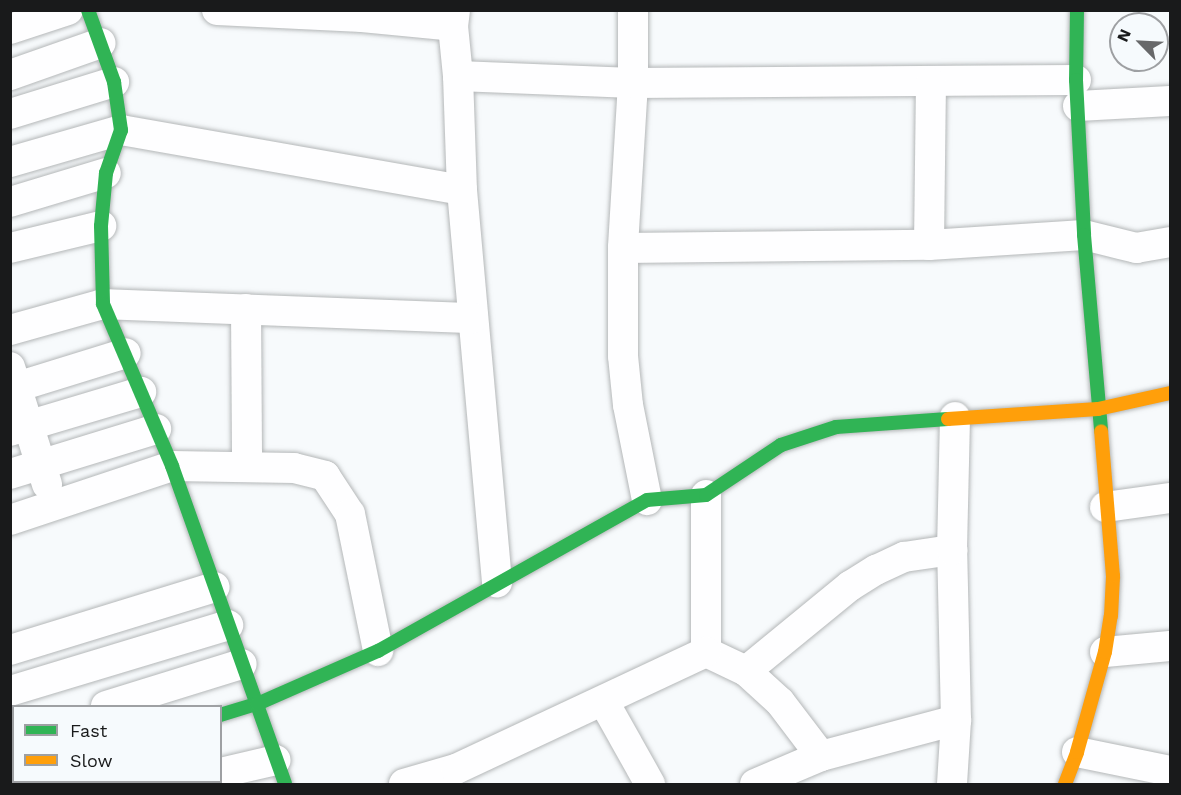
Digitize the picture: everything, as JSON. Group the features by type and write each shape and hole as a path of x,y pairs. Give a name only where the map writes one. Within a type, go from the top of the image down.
{"street":[{"path":"10,29 68,10"},
{"path":"88,10 114,82 121,130 106,173 101,226 103,304 126,352 172,466 281,772 222,773"},
{"path":"217,10 454,18 462,190 497,582"},
{"path":"633,10 633,83 623,248 623,356 628,405 646,500"},
{"path":"1065,784 1077,752 1105,652 1111,616 1113,576 1083,235 1077,93 1077,10"},
{"path":"10,75 101,43"},
{"path":"458,76 633,83 931,83 1170,101"},
{"path":"10,114 114,82"},
{"path":"929,245 931,83"},
{"path":"10,162 121,130 462,190"},
{"path":"10,202 106,173"},
{"path":"10,248 101,226"},
{"path":"623,248 929,245 1083,235 1136,248 1170,243"},
{"path":"10,330 103,304 473,318"},
{"path":"246,309 247,466"},
{"path":"55,507 41,464 19,429 13,381 126,352"},
{"path":"19,429 141,392"},
{"path":"222,714 256,704 378,651 646,500 706,495 781,445 836,427 955,417 1098,409 1170,393"},
{"path":"952,784 956,720 952,550 955,417"},
{"path":"10,474 156,429"},
{"path":"10,520 55,507 172,466 294,468 325,476 350,514 378,651"},
{"path":"706,495 706,652"},
{"path":"1106,507 1170,498"},
{"path":"746,671 850,586 876,570 904,557 952,550"},
{"path":"10,650 215,587"},
{"path":"10,691 228,625"},
{"path":"1105,652 1170,646"},
{"path":"706,652 746,671 780,702 821,756"},
{"path":"404,784 459,777 706,652"},
{"path":"109,705 242,664"},
{"path":"604,702 650,784"},
{"path":"755,784 821,756 956,720"},
{"path":"1077,752 1170,771"}],"traffic: fast":[{"path":"88,10 114,82 121,130 106,173 101,226 103,304 172,466 285,784"},
{"path":"1077,10 1076,80 1084,235 1101,431"},
{"path":"222,714 257,704 378,651 647,500 706,495 781,445 836,427 948,419"}],"traffic: slow":[{"path":"948,419 1098,409 1170,393"},
{"path":"1065,784 1077,752 1105,652 1111,616 1113,576 1101,431"}]}
